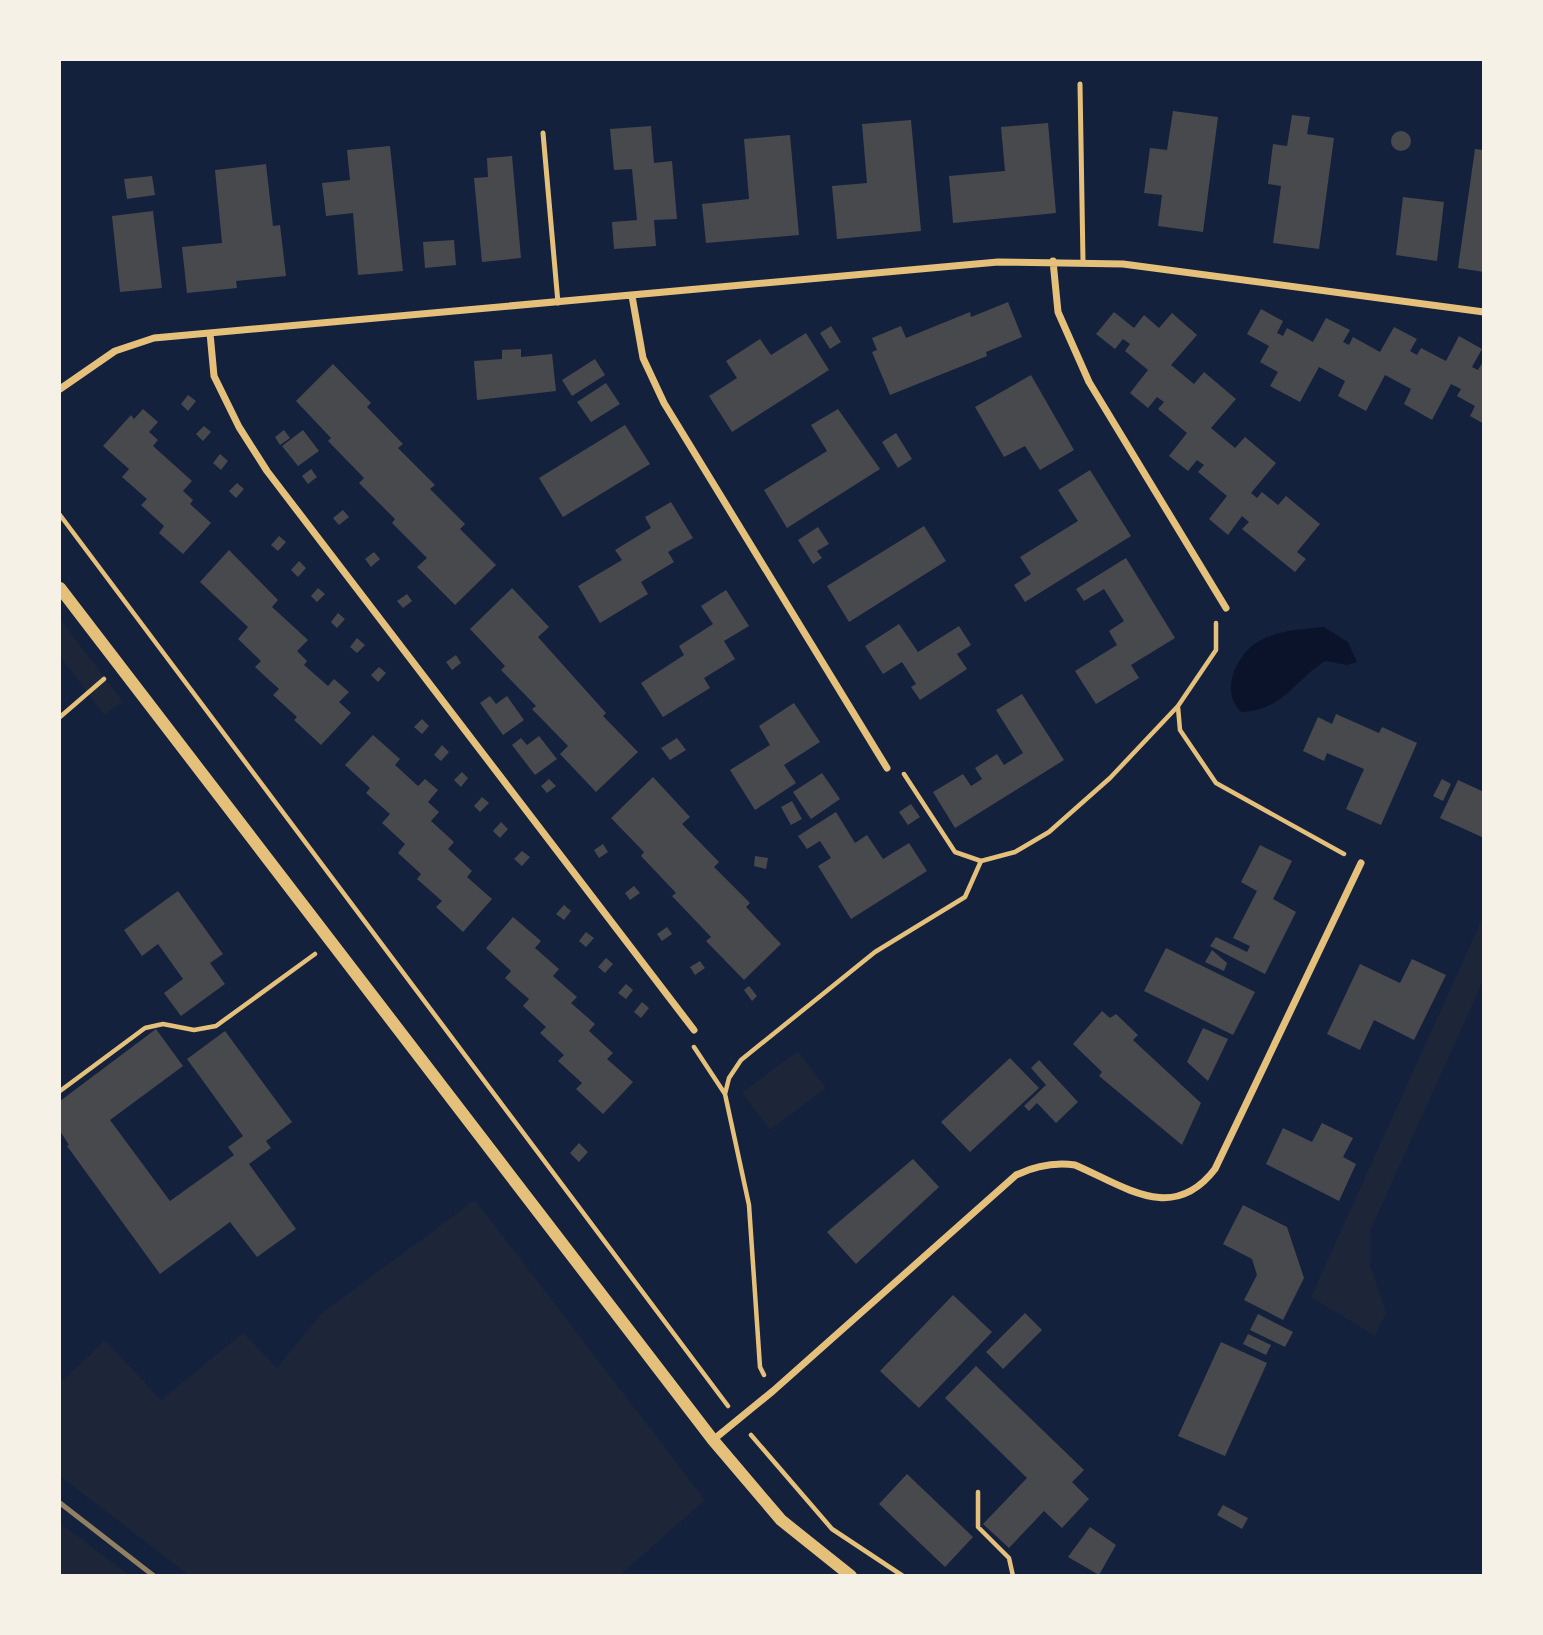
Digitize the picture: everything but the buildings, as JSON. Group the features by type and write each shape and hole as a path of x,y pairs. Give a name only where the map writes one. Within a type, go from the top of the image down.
{"street":[{"path":"1053,261 1058,312 1089,382 1226,608"},
{"path":"60,388 88,367 134,343 154,338 998,262 1083,261 1123,264 1483,312"},
{"path":"632,296 643,358 663,403 887,768"},
{"path":"210,332 214,376 239,428 267,471 694,1030"},
{"path":"60,588 713,1440 781,1520 851,1576"},
{"path":"713,1440 773,1391 1004,1183 1028,1169 1052,1164 1075,1165 1152,1198 1178,1197 1198,1189 1215,1169 1361,863"}],"lane":[{"path":"1080,84 1083,261"},
{"path":"543,133 558,303"}],"path":[{"path":"60,516 781,1473 832,1529 903,1576"},
{"path":"887,768 904,775 955,852 981,861 1015,852 1049,832 1110,778 1178,706 1216,650 1214,626 1226,608"},
{"path":"60,717 118,666"},
{"path":"1178,706 1180,730 1216,783 1361,863"},
{"path":"724,1094 729,1078 741,1060 875,952 965,897 981,861"},
{"path":"60,1091 145,1028 163,1024 194,1030 216,1026 330,943"},
{"path":"694,1030 693,1046 724,1094 750,1216 760,1367 773,1391"},
{"path":"978,1492 978,1527 1009,1558 1013,1576"}],"shaded area":[{"path":"60,619 123,702 104,715 60,656"},
{"path":"1324,627 1348,642 1357,662 1347,665 1325,661 1278,700 1256,710 1242,712 1231,694 1231,684 1238,663 1252,646 1276,634"},
{"path":"1483,917 1483,981 1370,1231 1370,1265 1386,1313 1375,1336 1311,1297"},
{"path":"798,1051 826,1088 770,1130 742,1093"},
{"path":"475,1200 705,1500 620,1575 189,1575 60,1476 60,1383 105,1340 161,1400 243,1333 277,1368 321,1314"},
{"path":"60,1523 129,1575 60,1575"}],"railway":[{"path":"60,1503 154,1576"}]}
